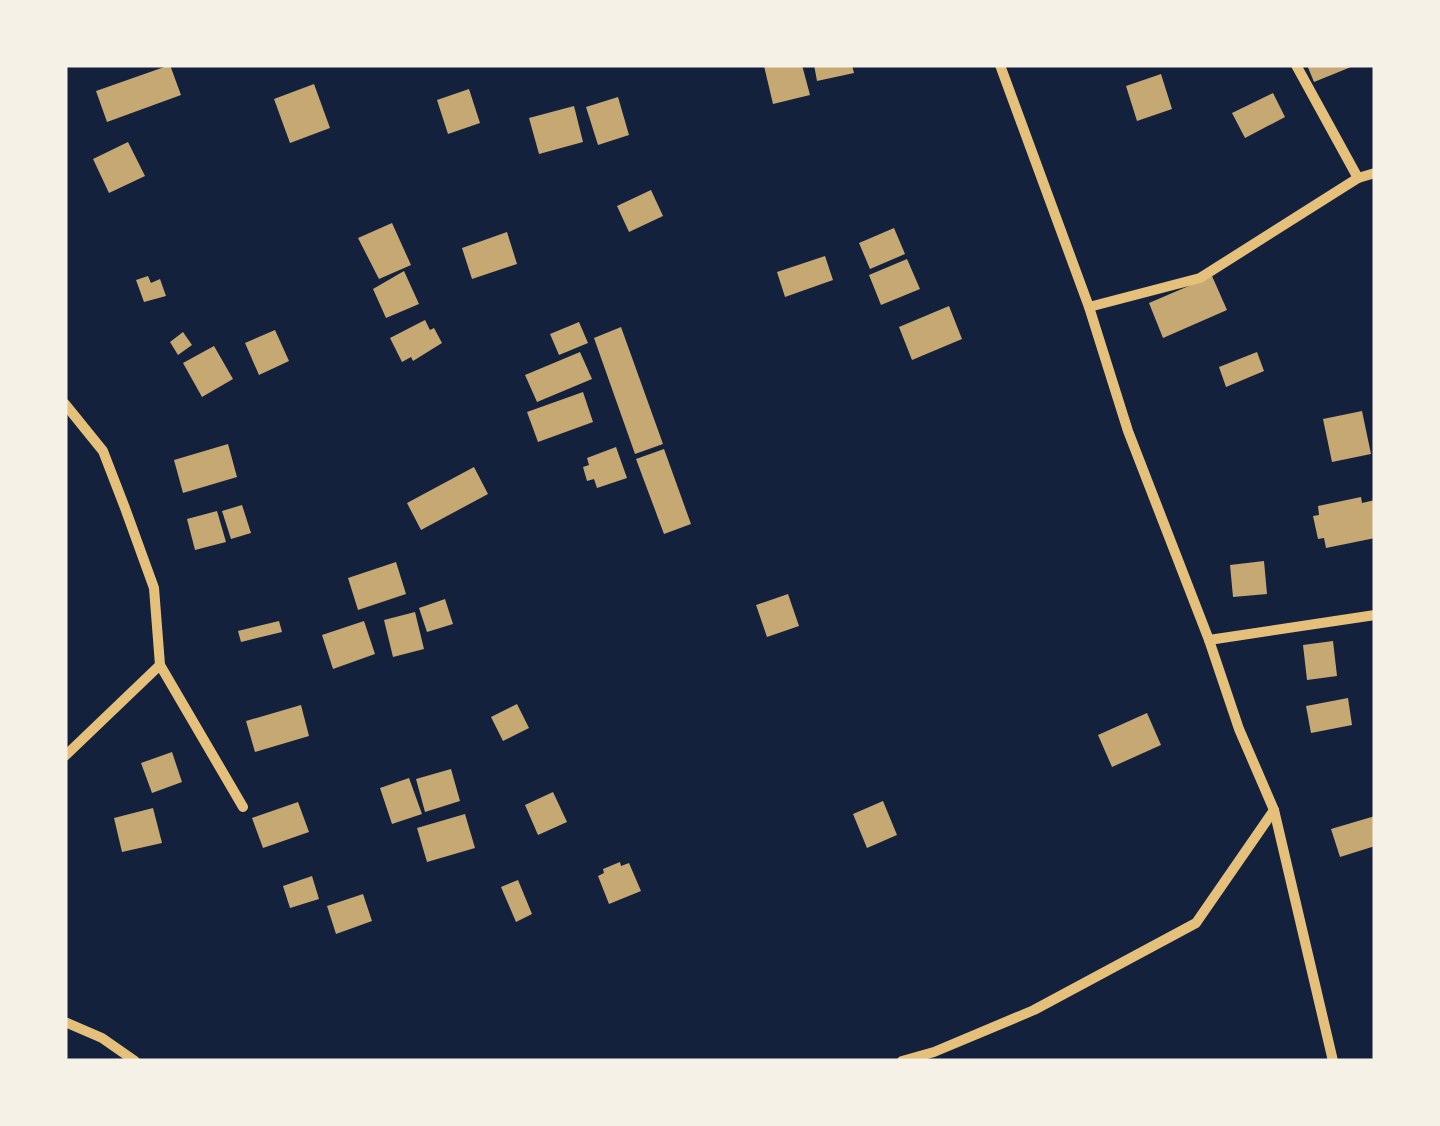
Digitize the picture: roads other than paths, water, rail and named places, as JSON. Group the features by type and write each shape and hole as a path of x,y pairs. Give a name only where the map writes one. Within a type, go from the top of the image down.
{"street":[{"path":"1000,65 1089,307 1128,431 1209,640 1238,729 1274,810 1334,1061"},
{"path":"1296,65 1358,178"},
{"path":"1089,307 1200,278 1358,178 1375,173"},
{"path":"65,404 103,451 125,508 154,588 160,665 243,806"},
{"path":"1209,640 1375,614"},
{"path":"65,756 160,665"},
{"path":"902,1061 934,1052 1034,1010 1196,923 1274,810"},
{"path":"65,1022 102,1038 135,1061"}]}
